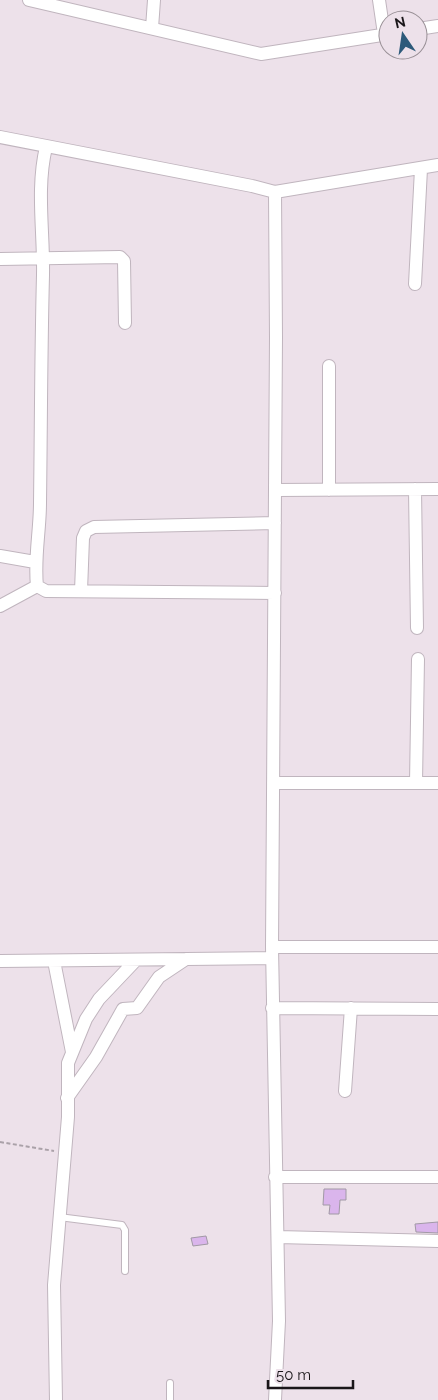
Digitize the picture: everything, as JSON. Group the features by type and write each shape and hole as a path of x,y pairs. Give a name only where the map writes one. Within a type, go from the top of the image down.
{"street":[{"path":"29,0 261,54 378,35"},
{"path":"152,28 154,0"},
{"path":"0,137 275,192 438,165"},
{"path":"37,586 35,562 40,505 39,398 44,257 42,166 46,147"},
{"path":"416,284 421,169"},
{"path":"275,192 276,524 272,1008 279,1321 275,1400"},
{"path":"0,259 120,257 124,261 125,323"},
{"path":"329,366 329,490"},
{"path":"276,490 438,490"},
{"path":"415,490 417,628"},
{"path":"81,591 83,538 86,531 94,527 276,524"},
{"path":"0,556 35,562"},
{"path":"37,586 46,591 275,593"},
{"path":"0,606 37,586"},
{"path":"416,783 418,659"},
{"path":"273,783 438,783"},
{"path":"0,962 186,959 272,952 438,947"},
{"path":"67,1098 96,1058 123,1009 137,1008 159,977 186,959"},
{"path":"56,1400 54,1285 58,1217 65,1153 68,1063 86,1019 99,999 136,960"},
{"path":"54,961 72,1052"},
{"path":"272,1008 438,1009"},
{"path":"345,1091 351,1008"},
{"path":"275,1177 438,1177"},
{"path":"278,1237 438,1241"}],"lane":[{"path":"58,1217 122,1225 125,1230 125,1271"},
{"path":"170,1383 170,1400"}],"path":[{"path":"0,1142 65,1153"}],"building":[{"path":"324,1189 346,1189 346,1200 340,1200 339,1214 329,1214 330,1205 323,1205"},
{"path":"438,1222 438,1233 416,1232 415,1224"},
{"path":"206,1236 208,1244 193,1246 191,1238"}]}
